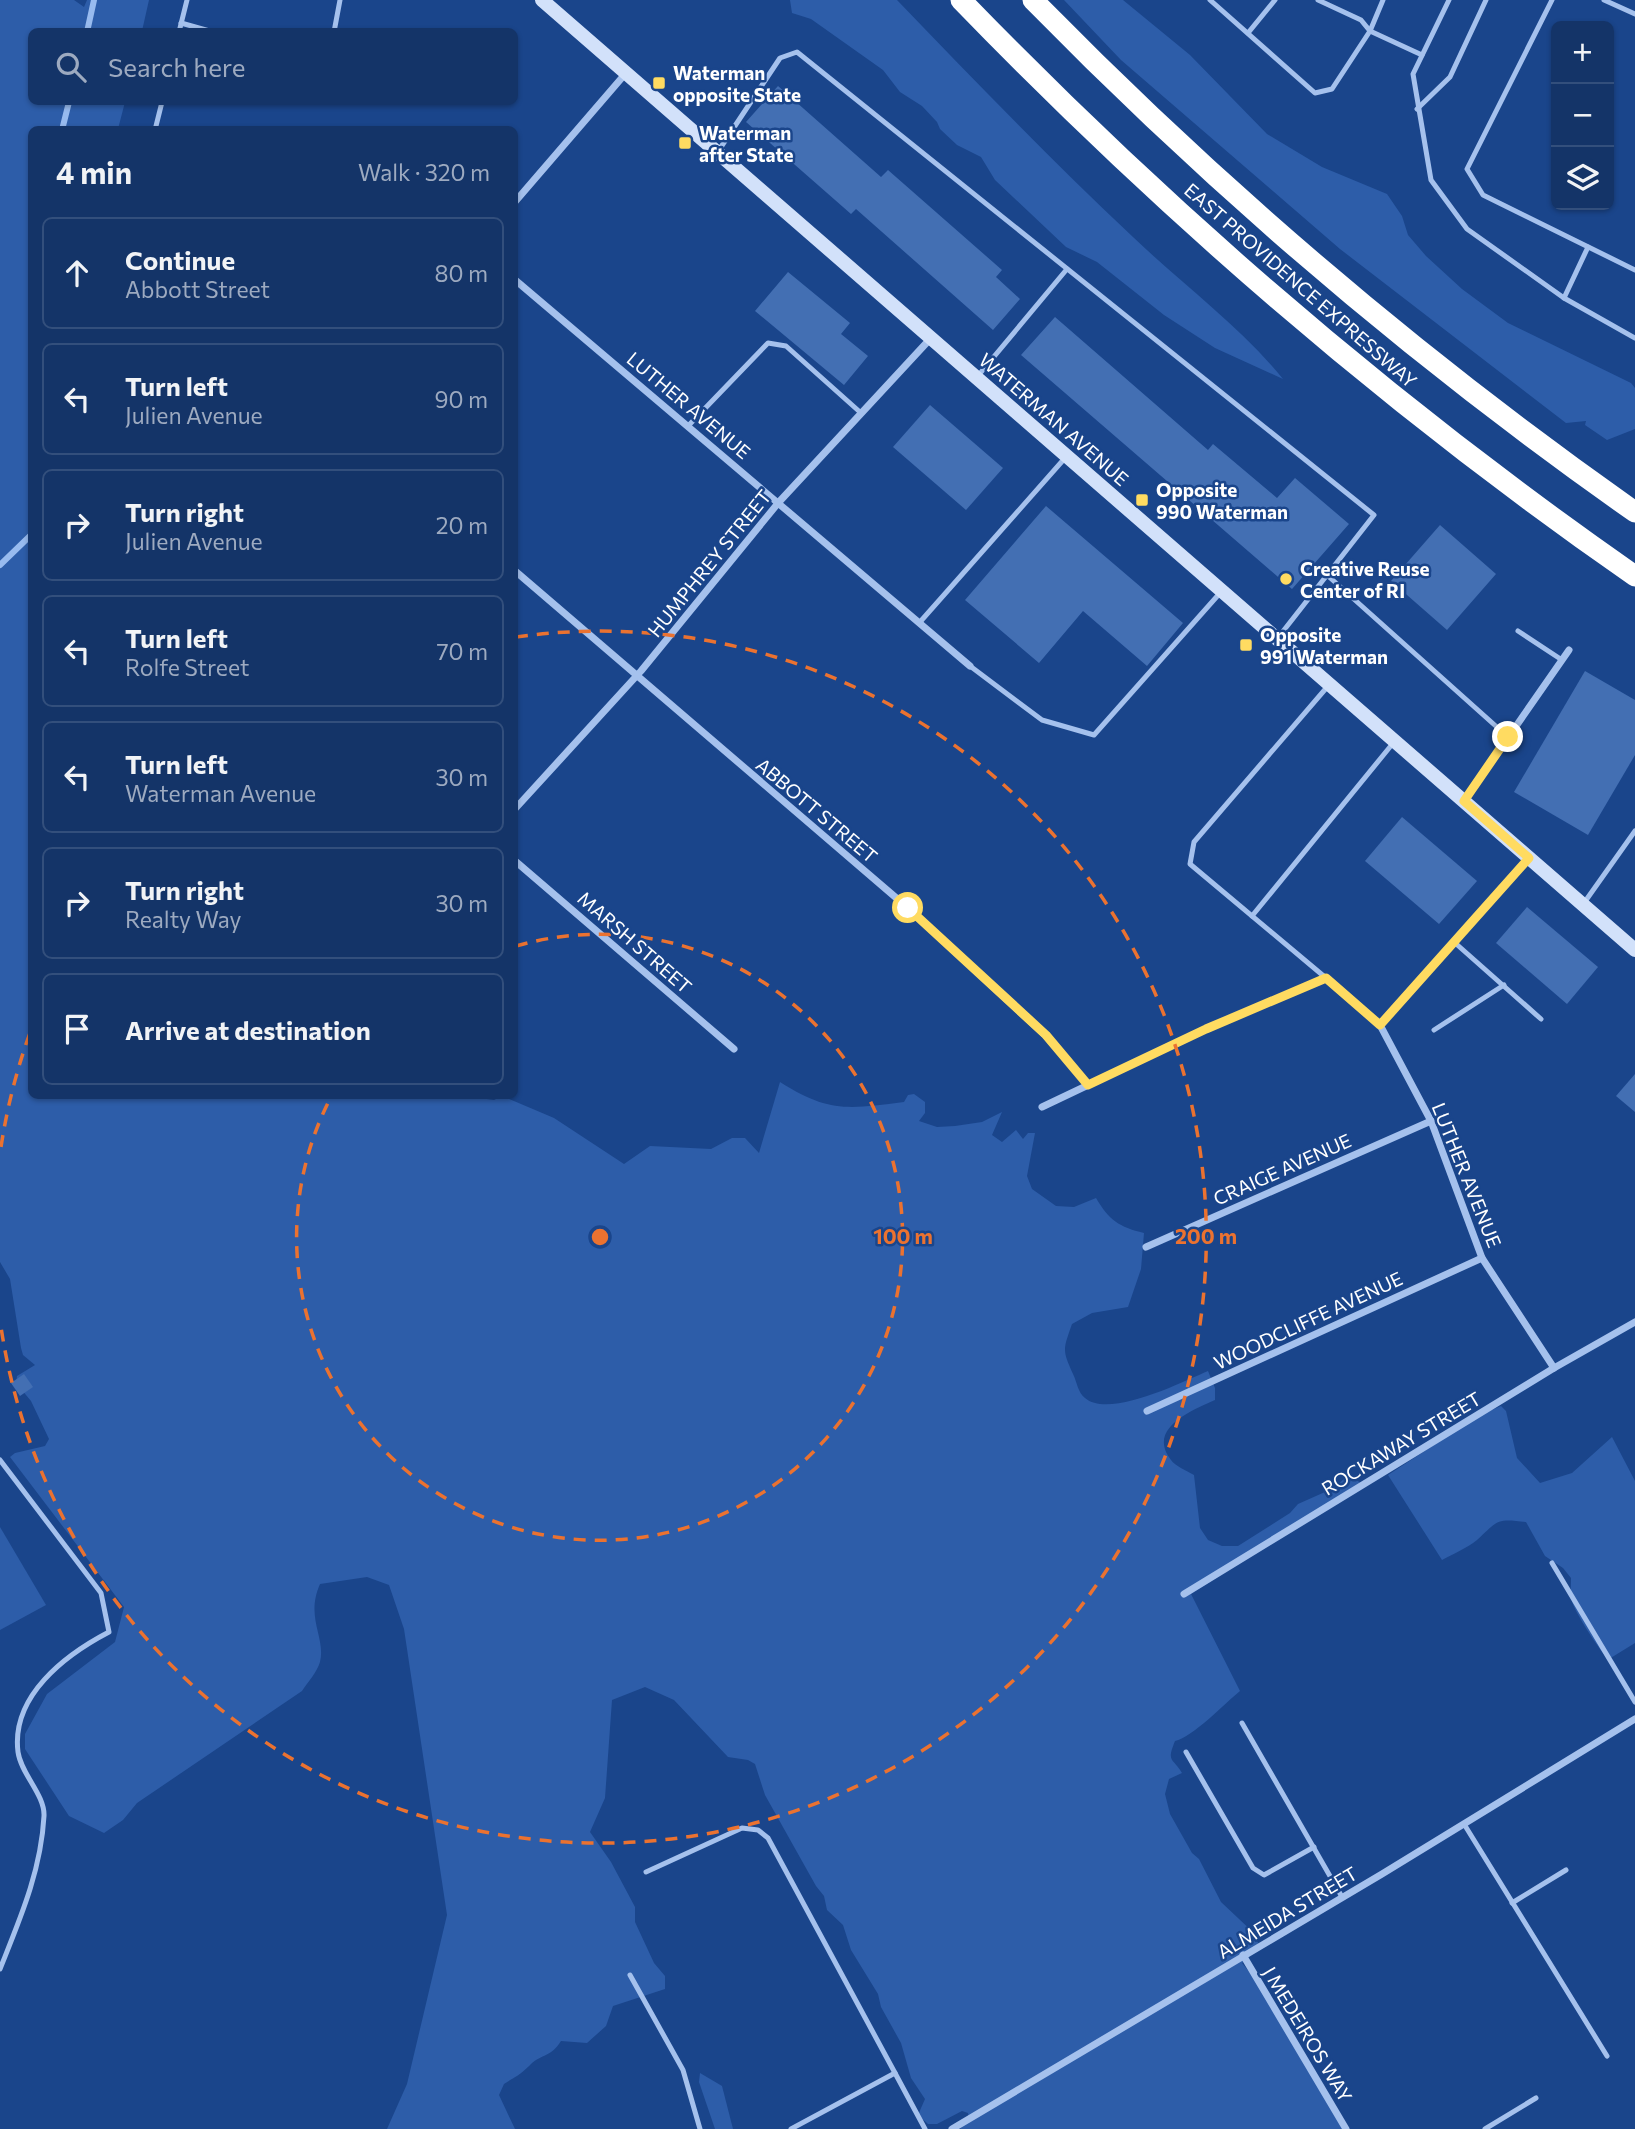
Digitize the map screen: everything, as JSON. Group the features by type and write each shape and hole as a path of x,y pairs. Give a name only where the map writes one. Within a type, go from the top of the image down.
{"highway":[{"name":"EAST PROVIDENCE EXPRESSWAY","path":"961,0 1113,150 1289,309 1443,434 1635,576"},
{"name":"EAST PROVIDENCE EXPRESSWAY","path":"1033,0 1161,125 1328,273 1472,390 1635,512"}],"main road":[{"name":"WATERMAN AVENUE","path":"542,0 1635,950"}],"street":[{"path":"518,198 626,72"},
{"name":"LUTHER AVENUE","path":"518,282 970,666"},
{"name":"HUMPHREY STREET","path":"518,806 635,676 779,502 932,338"},
{"name":"ABBOTT STREET","path":"518,574 908,908 1046,1035 1088,1085"},
{"path":"1464,801 1569,650"},
{"path":"1042,1107 1206,1029 1326,978 1380,1025 1529,858"},
{"name":"MARSH STREET","path":"518,863 734,1049"},
{"name":"LUTHER AVENUE","path":"1380,1025 1431,1121 1482,1258 1553,1368"},
{"name":"CRAIGE AVENUE","path":"1146,1247 1431,1121"},
{"name":"WOODCLIFFE AVENUE","path":"1147,1411 1482,1258"},
{"name":"ROCKAWAY STREET","path":"1184,1594 1553,1368 1635,1322"},
{"name":"ALMEIDA STREET","path":"953,2129 1635,1719"},
{"name":"J MEDEIROS WAY","path":"1243,1955 1346,2129"}],"lane":[{"path":"179,28 187,0"},
{"path":"335,28 340,0"},
{"path":"1210,0 1315,93 1332,89 1370,31 1383,0"},
{"path":"1248,33 1275,0"},
{"path":"1318,0 1361,20 1370,31 1422,55"},
{"path":"1449,0 1413,74 1431,180 1468,229 1563,298 1635,338"},
{"path":"1417,109 1450,76 1486,0"},
{"path":"1552,0 1467,169 1483,195 1635,270"},
{"path":"1604,0 1635,14"},
{"path":"181,23 199,28"},
{"path":"718,152 780,58 796,52 1374,515 1277,639"},
{"path":"156,126 161,105"},
{"path":"1563,298 1588,247"},
{"path":"977,377 1067,269"},
{"path":"689,425 768,343 786,346 861,413"},
{"path":"920,622 1067,456"},
{"path":"1327,575 1508,737"},
{"path":"970,666 1042,720 1094,735 1223,591"},
{"path":"1518,631 1562,660"},
{"path":"1326,978 1190,864 1189,854 1194,842 1329,684"},
{"path":"1252,916 1395,741"},
{"path":"1583,905 1635,831"},
{"path":"1454,942 1541,1019"},
{"path":"1434,1030 1504,985"},
{"path":"0,1460 102,1593 109,1632 81,1646 42,1680 22,1718 18,1753 45,1813 33,1889 0,1969"},
{"path":"1552,1563 1635,1702"},
{"path":"1242,1723 1342,1897"},
{"path":"1186,1752 1253,1868 1264,1875 1314,1847"},
{"path":"1464,1824 1607,2056"},
{"path":"646,1872 742,1828 758,1830 768,1838 925,2129"},
{"path":"1513,1903 1566,1870"},
{"path":"630,1975 683,2070 700,2129"},
{"path":"790,2129 895,2073"},
{"path":"1485,2129 1536,2098"}],"shaded area":[{"path":"0,0 74,0 84,7 87,0 149,0 143,28 28,28 28,105 124,105 119,126 28,126 28,1099 509,1099 554,1118 624,1164 650,1146 711,1149 732,1138 745,1138 759,1153 780,1082 812,1099 839,1106 904,1102 908,1095 914,1094 925,1102 925,1113 919,1121 937,1127 982,1122 1002,1112 992,1135 1002,1142 1016,1130 1023,1139 1028,1133 1035,1133 1027,1176 1032,1189 1056,1206 1074,1207 1096,1198 1115,1222 1144,1233 1141,1269 1128,1307 1092,1313 1072,1324 1065,1354 1081,1393 1096,1403 1128,1402 1208,1371 1215,1388 1215,1400 1175,1422 1164,1439 1165,1449 1171,1460 1194,1475 1200,1528 1208,1540 1222,1546 1238,1546 1290,1513 1298,1504 1334,1488 1345,1478 1355,1479 1362,1484 1191,1594 1240,1691 1199,1727 1175,1741 1171,1757 1182,1773 1169,1779 1165,1794 1170,1814 1192,1853 1199,1859 1221,1902 1256,1935 1255,1939 1261,1946 1242,1963 1259,1984 1345,2129 960,2129 969,2120 968,2113 962,2111 937,2124 928,2124 918,2115 925,2099 911,2078 901,2043 881,2007 878,1994 851,1950 843,1925 827,1910 824,1896 765,1795 755,1764 748,1760 728,1757 674,1700 645,1687 612,1700 605,1798 590,1832 611,1862 635,1907 635,1922 654,1963 665,1976 665,1989 613,2006 606,2026 587,2043 561,2041 554,2050 504,2084 499,2095 515,2129 387,2129 407,2084 447,1915 404,1629 389,1585 367,1577 320,1584 316,1596 315,1617 320,1662 302,1691 137,1803 123,1820 104,1833 69,1816 25,1749 25,1734 47,1694 115,1642 124,1607 10,1457 15,1453 45,1446 49,1439 31,1401 16,1383 17,1376 35,1365 23,1355 10,1279 0,1262"},
{"path":"790,0 897,0 1072,179 1248,341 1283,379 1215,348 1164,315 1097,262 1066,247 995,180 981,157 957,145 922,106 900,92 883,70 811,19 792,13"},
{"path":"1064,0 1123,0 1190,55 1267,134 1322,167 1387,194 1402,216 1408,235 1426,256 1462,289 1508,323 1631,383 1635,388 1635,429 1607,440 1585,425 1586,421 1566,423 1340,249 1121,60"},
{"path":"1501,1406 1506,1411 1517,1458 1540,1483 1572,1473 1612,1437 1635,1481 1635,1643 1609,1659 1595,1642 1574,1606 1571,1578 1563,1568 1545,1556 1526,1522 1498,1522 1473,1543 1442,1560 1388,1475 1480,1415"},
{"path":"0,1527 46,1605 0,1630"},
{"path":"700,2073 722,2086 733,2129 715,2129 699,2082"}],"building":[{"path":"778,86 881,177 888,170 1002,270 996,277 1020,299 993,330 856,209 851,214 746,122"},
{"path":"788,272 850,323 841,334 868,356 844,385 755,311"},
{"path":"1055,317 1208,450 1213,444 1277,498 1295,478 1349,524 1292,589 1021,355"},
{"path":"930,405 1003,468 966,510 893,447"},
{"path":"1046,506 1183,623 1147,666 1083,611 1039,663 965,600"},
{"path":"1440,525 1496,574 1447,630 1391,581"},
{"path":"1585,671 1635,700 1635,755 1588,835 1514,792"},
{"path":"1402,817 1477,881 1439,924 1365,861"},
{"path":"1527,907 1598,967 1567,1004 1496,943"},
{"path":"1635,1074 1635,1112 1616,1096"},
{"path":"24,1374 33,1387 20,1396 11,1383"}],"waterway":[{"path":"88,28 94,0"},
{"path":"63,126 68,105"},
{"path":"0,565 28,538"}],"place":[{"name":"Waterman opposite State","path":"659,83"},
{"name":"Waterman after State","path":"685,143"},
{"name":"Opposite 990 Waterman","path":"1142,500"},
{"name":"Creative Reuse Center of RI","path":"1286,579"},
{"name":"Opposite 991 Waterman","path":"1246,645"}],"route":[{"path":"908,908 1046,1035 1088,1085 1206,1029 1326,978 1380,1025 1529,858 1464,801 1508,737"}]}
